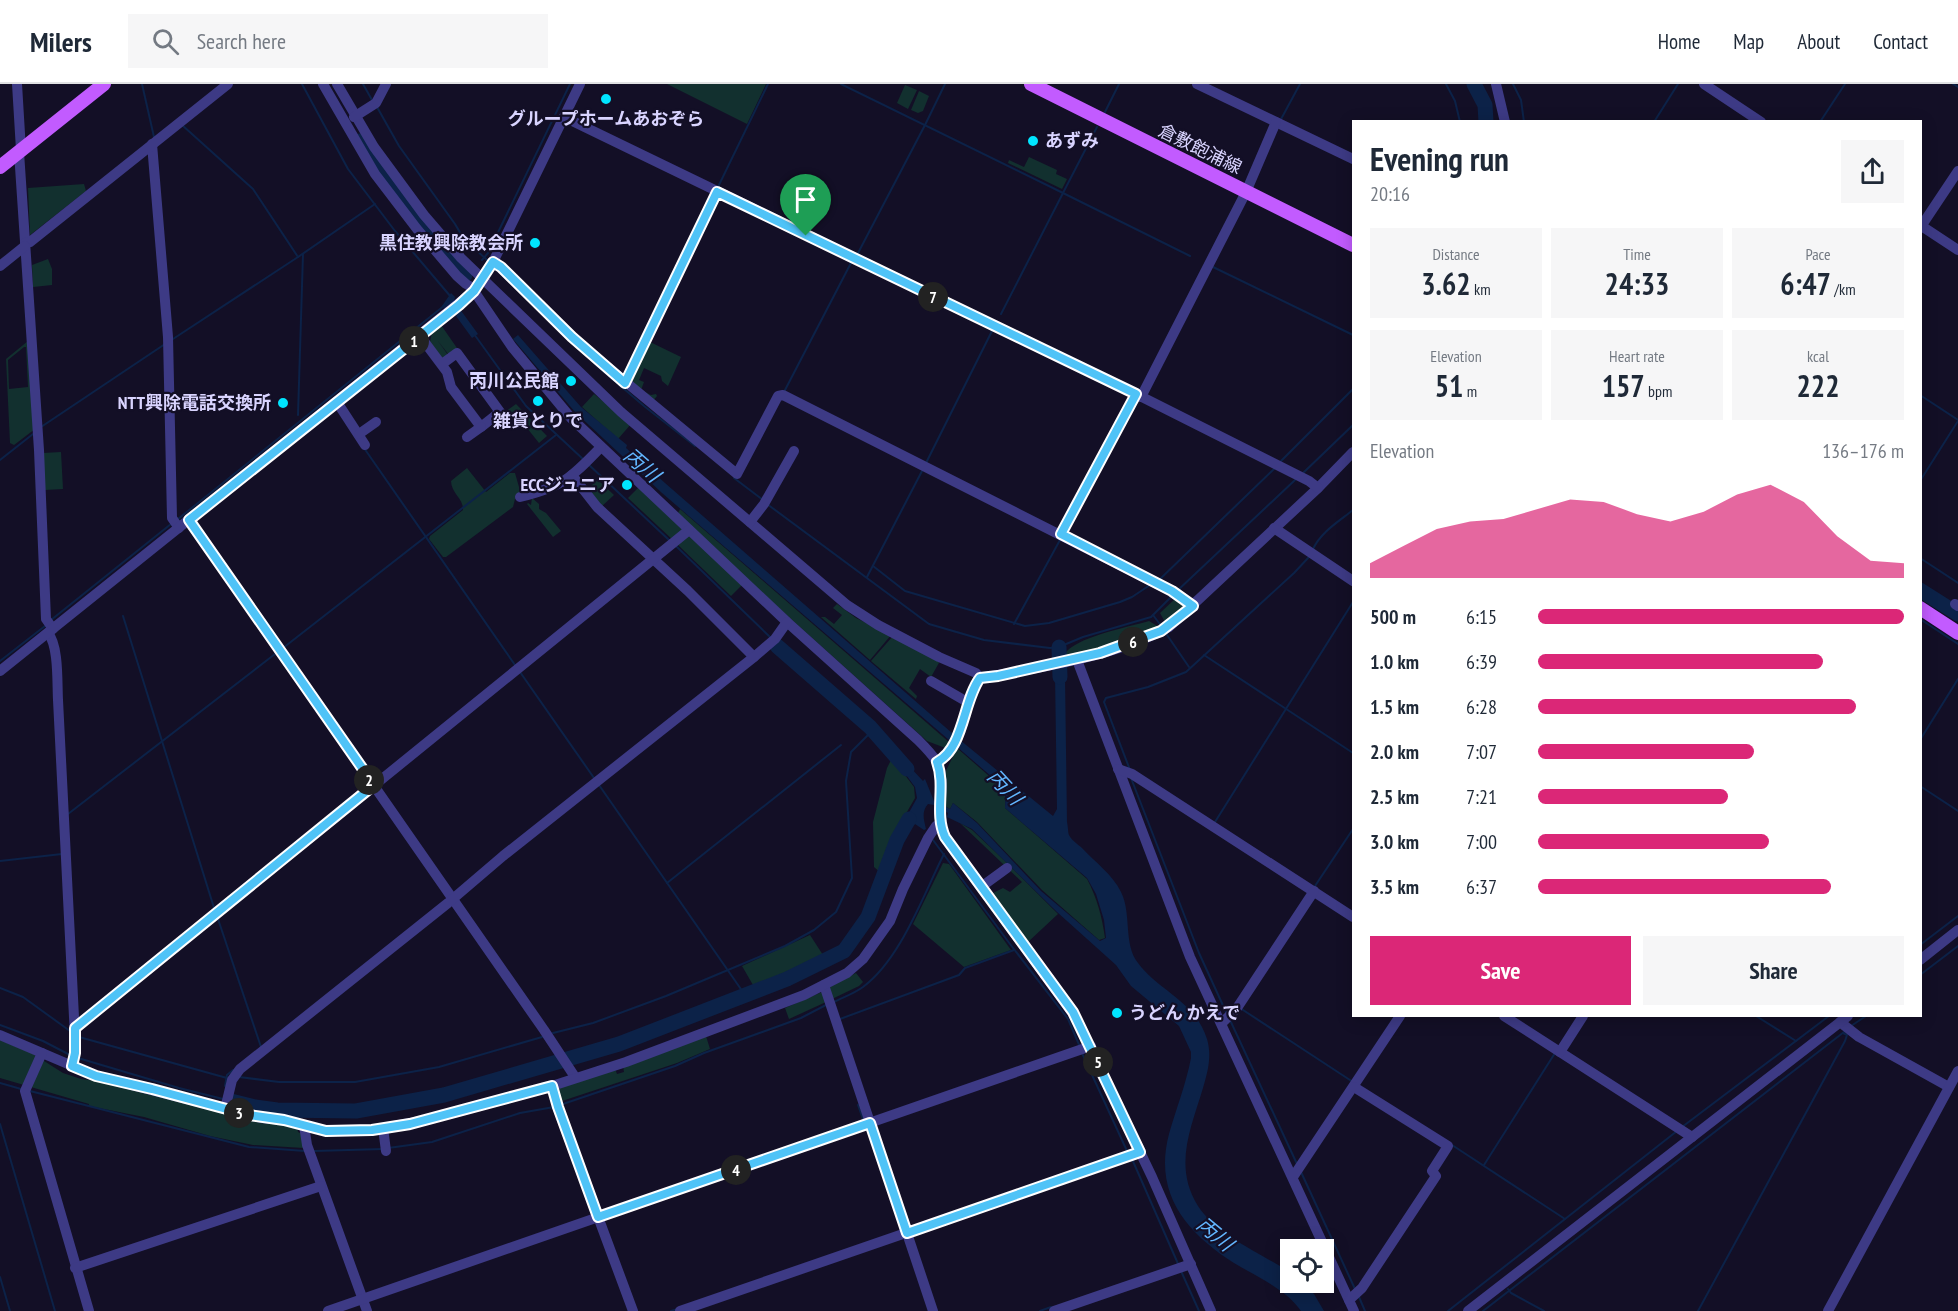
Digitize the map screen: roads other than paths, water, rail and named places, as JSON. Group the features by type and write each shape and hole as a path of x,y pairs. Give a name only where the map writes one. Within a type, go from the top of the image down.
{"main road":[{"path":"0,167 104,84"},
{"name":"倉敷飽浦線","path":"1031,84 1352,245"},
{"path":"1922,609 1958,633"}],"street":[{"path":"17,84 50,627 58,700 75,1028 74,1060"},
{"path":"0,266 228,84"},
{"path":"322,84 375,174 450,268 474,290 512,347 571,418 787,622 918,740 937,762 941,780 940,820 949,843 1073,1012 1084,1048 1184,1267 1211,1311"},
{"path":"337,84 354,117 374,147 453,250 621,412 855,611 980,678"},
{"path":"354,117 374,104 386,84"},
{"path":"0,671 176,524 189,520 455,308 474,290 493,262 580,84"},
{"path":"1197,84 1352,159"},
{"path":"1496,84 1505,120"},
{"path":"1704,84 1758,120"},
{"path":"564,117 1274,463 1313,485"},
{"path":"1061,534 1246,192 1278,123"},
{"path":"152,144 168,337 176,524"},
{"path":"1922,223 1958,171"},
{"path":"624,382 716,193"},
{"path":"1922,227 1958,250"},
{"path":"493,262 501,267 572,337 737,474 778,396 782,396 1061,534 1175,593 1193,606"},
{"path":"420,336 442,364 451,387 481,427"},
{"path":"442,364 458,353 500,412 467,437"},
{"path":"337,402 365,445"},
{"path":"359,434 376,422"},
{"path":"520,497 552,488 572,475 601,447"},
{"path":"750,522 765,502 794,451"},
{"path":"980,678 1077,660 1164,629 1193,606 1274,528 1313,485 1352,454"},
{"path":"572,475 597,507 652,557 753,656"},
{"path":"189,520 575,1077"},
{"path":"1274,528 1352,580"},
{"path":"75,1028 652,557 673,544 689,530"},
{"path":"227,1103 233,1077 773,641 787,622"},
{"path":"1077,660 1126,771 1190,957 1231,1014 1297,1171 1354,1295 1354,1311"},
{"path":"937,762 944,759 952,748 980,678"},
{"path":"931,681 969,703"},
{"path":"1126,771 1352,916"},
{"path":"0,1035 42,1053 74,1060 96,1076 227,1103 326,1131 383,1128 426,1120 552,1086 626,1062 824,985 856,967 871,950 890,921 928,838 940,820"},
{"path":"981,887 1007,868"},
{"path":"1231,1014 1313,893"},
{"path":"1922,953 1958,930"},
{"path":"824,985 868,1123 933,1311"},
{"path":"1297,1171 1399,1017"},
{"path":"1506,1017 1684,1132"},
{"path":"1558,1051 1582,1017"},
{"path":"1468,1311 1684,1132 1846,1024 1947,1086"},
{"path":"328,1311 1084,1048"},
{"path":"42,1053 25,1089 79,1266 89,1311"},
{"path":"1828,1311 1947,1086 1958,1071"},
{"path":"1354,1295 1436,1176 1432,1171 1448,1146 1355,1085"},
{"path":"552,1086 596,1218 633,1311"},
{"path":"304,1125 305,1140 319,1187 360,1300 367,1311"},
{"path":"383,1128 386,1149"},
{"path":"680,1311 1133,1154"},
{"path":"79,1266 319,1187"},
{"path":"1054,1311 1184,1267"}],"water":[{"path":"451,293 455,297 454,301 478,334 472,338 456,316 459,312 451,303 444,308 442,306"},
{"path":"518,335 581,407 627,445 626,448 665,483 960,740 1053,816 1057,809 1055,674 1057,668 1063,669 1069,835 1109,874 1118,886 1126,910 1133,955 1138,963 1156,982 1186,1006 1201,1026 1207,1039 1208,1070 1190,1132 1185,1162 1191,1191 1198,1206 1216,1226 1280,1266 1280,1291 1234,1263 1202,1239 1178,1210 1170,1193 1165,1156 1191,1058 1191,1052 1179,1026 1131,986 1116,965 1057,912 972,829 947,817 948,813 934,805 928,804 924,813 926,829 915,824 901,838 896,836 917,798 915,787 892,756 896,752 923,781 925,779 934,801 950,809 953,803 977,823 1041,891 1100,941 1106,938 1104,920 1096,894 1087,878 1005,808 1006,789 662,493 575,412 513,339"},
{"path":"1283,1293 1313,1293 1324,1311 1301,1311"}],"waterway":[{"path":"142,84 154,137"},
{"path":"302,84 348,169 395,231 451,297"},
{"path":"363,84 372,100"},
{"path":"482,260 488,253 570,84"},
{"path":"718,187 768,84"},
{"path":"841,84 1063,193 1097,127"},
{"path":"857,255 945,84"},
{"path":"1105,112 1119,84"},
{"path":"1280,121 1300,84"},
{"path":"1446,84 1455,101 1460,120"},
{"path":"1474,84 1485,105 1486,120"},
{"path":"1513,84 1521,100 1524,120"},
{"path":"1655,120 1678,84"},
{"path":"1821,120 1845,84"},
{"path":"1953,84 1958,87"},
{"path":"377,107 399,146 462,235 487,260"},
{"path":"182,125 253,189 298,257"},
{"name":"丙川","path":"360,141 412,213 465,275"},
{"path":"1001,314 1063,193 1190,256"},
{"path":"173,339 375,204"},
{"path":"298,415 303,254"},
{"path":"784,392 852,261"},
{"path":"1213,267 1352,335"},
{"path":"178,519 445,305"},
{"path":"926,463 993,329"},
{"path":"474,334 526,406 584,460"},
{"path":"41,427 165,344"},
{"path":"595,364 695,446"},
{"path":"1281,461 1352,390"},
{"path":"1922,396 1958,420"},
{"path":"1922,478 1958,421"},
{"path":"1302,474 1352,426"},
{"path":"0,460 33,434"},
{"path":"283,648 556,435"},
{"path":"364,448 515,665"},
{"path":"588,464 669,540"},
{"path":"1158,581 1275,468"},
{"path":"867,577 922,471"},
{"path":"734,478 763,500"},
{"path":"1177,591 1295,480"},
{"path":"767,504 929,624 984,640 1050,648 1059,647 1083,637 1151,617 1173,595"},
{"path":"1313,549 1325,532 1352,511"},
{"path":"51,620 171,524"},
{"path":"1014,624 1060,540"},
{"path":"676,546 771,638"},
{"path":"1130,770 1104,702 1106,698 1148,687 1186,672 1309,557"},
{"path":"1922,559 1958,583"},
{"path":"873,566 905,591 1025,626 1049,623 1120,602 1150,585"},
{"path":"1922,591 1958,614"},
{"path":"1215,822 1352,604"},
{"path":"1153,615 1162,627"},
{"path":"123,616 215,911"},
{"path":"1922,620 1958,644"},
{"path":"0,661 45,626"},
{"path":"1165,632 1189,667"},
{"path":"777,646 870,727 907,769"},
{"path":"1059,647 1060,677"},
{"path":"68,814 275,654"},
{"path":"1204,655 1352,752"},
{"path":"520,672 594,778"},
{"path":"1922,737 1958,679"},
{"path":"553,1033 593,1023 666,996 785,946 814,930 836,912 852,878 846,781 851,752 873,730"},
{"path":"667,883 841,745"},
{"path":"1131,778 1199,953 1226,1012"},
{"path":"599,785 745,995"},
{"path":"1922,787 1958,811"},
{"path":"231,1101 277,1110 356,1111 444,1095 619,1044 787,979 844,951 868,917 897,840 909,819"},
{"path":"1315,886 1352,830"},
{"path":"933,840 1068,1019 1080,1047"},
{"path":"0,861 62,854"},
{"path":"834,1002 863,987 889,960 910,925 944,854"},
{"path":"217,916 261,1047"},
{"path":"1922,943 1958,916"},
{"path":"1922,973 1958,946"},
{"path":"840,1019 959,975 965,968 1014,950"},
{"path":"0,988 23,997 70,1031"},
{"path":"560,1105 675,1066 704,1053 801,1018 826,1005"},
{"path":"1240,1008 1353,1082"},
{"path":"1758,1017 1796,1041"},
{"path":"1682,1127 1828,1017"},
{"path":"1851,1026 1864,1017"},
{"path":"1230,1020 1297,1164"},
{"path":"0,1025 43,1041 70,1055"},
{"path":"1483,1311 1844,1032"},
{"path":"1698,1311 1845,1041 1847,1035 1843,1033"},
{"path":"79,1037 227,1078"},
{"path":"239,1077 279,1082 355,1082 439,1067 542,1037"},
{"path":"1082,1053 1127,1151"},
{"path":"1484,1165 1555,1053"},
{"path":"78,1058 223,1099"},
{"path":"225,1086 227,1075 233,1070"},
{"path":"0,1083 21,1089"},
{"path":"30,1091 249,1147 305,1151"},
{"path":"858,1105 864,1122"},
{"path":"388,1148 432,1142 520,1113 554,1107"},
{"path":"0,1124 55,1311"},
{"path":"1448,1311 1677,1131"},
{"path":"1452,1145 1565,1219"},
{"path":"314,1151 383,1149"},
{"path":"1132,1159 1179,1266"},
{"path":"1301,1172 1355,1289"},
{"path":"1181,1271 1199,1311"},
{"path":"0,1277 10,1311"},
{"path":"1508,1289 1511,1293 1544,1311"},
{"path":"1359,1297 1365,1311"},
{"path":"1040,1311 1051,1307"},
{"path":"671,1311 678,1309"}],"place":[{"name":"グループホームあおぞら","path":"606,99"},
{"name":"あずみ","path":"1033,141"},
{"name":"黒住教興除教会所","path":"535,243"},
{"name":"丙川公民館","path":"571,381"},
{"name":"雑貨とりで","path":"538,401"},
{"name":"NTT興除電話交換所","path":"283,403"},
{"name":"ECCジュニア","path":"627,485"},
{"name":"うどん かえで","path":"1117,1013"}]}
